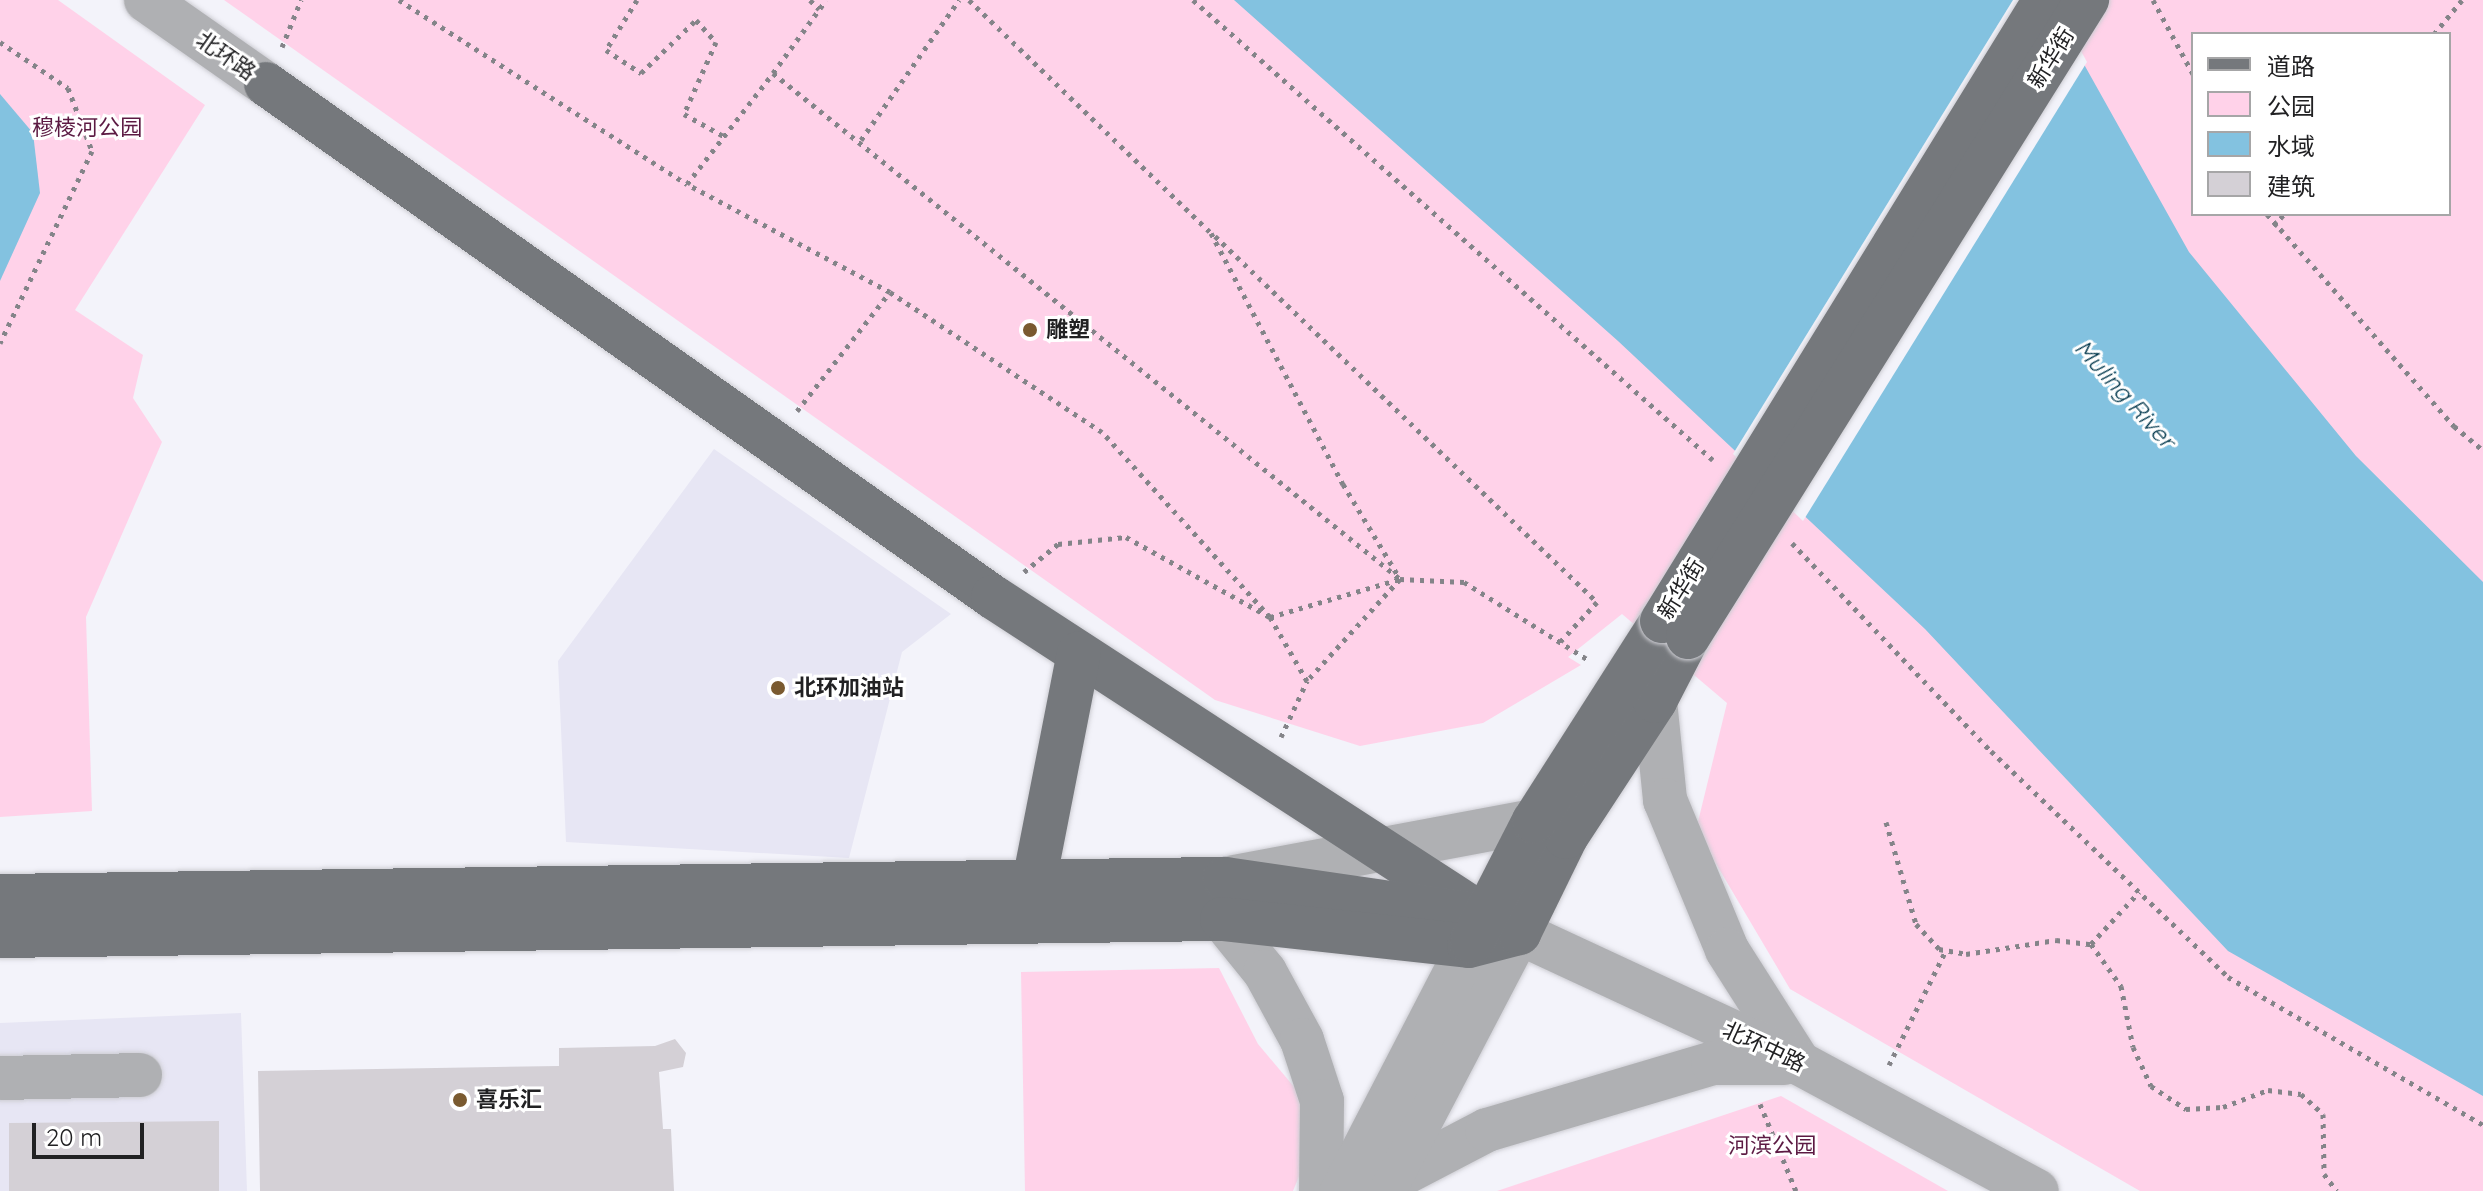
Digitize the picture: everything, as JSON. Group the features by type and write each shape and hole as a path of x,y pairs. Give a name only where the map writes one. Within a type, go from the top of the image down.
{"main road":[{"name":"新华街","path":"1491,932 1566,837 1675,629 2045,0"},
{"name":"新华街","path":"1675,629 2087,0"},
{"path":"266,84 993,597 1383,849 1491,932"},
{"path":"1034,882 1079,653"},
{"name":"新华街","path":"1491,932 1534,821 1640,692"},
{"path":"0,896 1034,882 1224,899 1491,932"},
{"path":"0,936 1224,899"}],"street":[{"name":"北环路","path":"146,0 266,84"},
{"path":"1640,692 1665,800 1727,950 1799,1063"},
{"path":"1321,1191 1322,1101 1302,1040 1224,899 1383,849 1534,821"},
{"name":"北环中路","path":"1491,932 1799,1063 2037,1191"},
{"name":"新华街","path":"1386,1186 1491,932"},
{"name":"新华街","path":"1342,1191 1491,932"},
{"path":"1386,1186 1487,1130 1713,1063 1799,1063"},
{"path":"0,1078 140,1075"}],"path":[{"path":"266,84 301,0"},
{"path":"399,0 687,184 890,292 1102,432 1270,617 1307,681"},
{"path":"637,0 606,50 641,73 696,20 716,42 684,114 727,138"},
{"path":"810,0 819,9"},
{"path":"687,184 727,138 826,0"},
{"path":"861,140 959,0"},
{"path":"969,0 1597,602 1560,642"},
{"path":"1193,0 1723,471"},
{"path":"2153,0 2191,70"},
{"path":"2436,32 2462,0"},
{"path":"0,42 68,88 92,151 0,343"},
{"path":"773,73 861,140 1400,579"},
{"path":"2268,216 2454,426 2483,450"},
{"path":"2274,226 2282,216"},
{"path":"1211,233 1343,484 1400,579"},
{"path":"773,441 890,292"},
{"path":"993,597 1058,544 1126,537 1270,617 1400,579 1464,582 1640,692"},
{"path":"1787,538 1991,751 2228,977 2483,1125"},
{"path":"1265,773 1307,681 1400,579"},
{"path":"1886,822 1916,924 1946,950 1966,954 2056,940 2091,944 2121,986 2133,1047 2151,1086 2186,1109 2223,1107 2268,1090 2301,1094 2323,1114 2324,1174 2337,1191"},
{"path":"2091,944 2139,892"},
{"path":"1910,1023 1946,950"},
{"path":"1754,1088 1796,1191"}],"shaded area":[{"path":"714,449 951,614 902,652 849,858 566,842 558,661"},
{"path":"241,1013 247,1191 0,1191 0,1023"}],"green space":[{"name":"穆棱河公园","path":"0,0 58,0 205,105 75,310 143,355 133,398 162,442 86,617 92,811 0,817"},
{"path":"224,0 2483,0 2483,1191 2140,1191 1790,989 1696,830 1727,703 1622,614 1568,657 1581,665 1483,723 1360,746 1215,700"},
{"path":"1219,968 1258,1044 1322,1120 1293,1191 1025,1191 1021,972"},
{"name":"河滨公园","path":"1781,1096 1948,1191 1497,1191"}],"water":[{"name":"Muling River","path":"1234,0 2048,0 2189,252 2356,456 2483,582 2483,1096 2228,951 1925,629 1618,341"},
{"path":"0,94 33,133 40,193 0,281"}],"pier":[{"path":"2013,0 2053,0 2087,62 1803,521 1733,454"}],"building":[{"name":"喜乐汇","path":"675,1039 686,1053 683,1067 659,1072 663,1129 671,1129 674,1191 260,1191 258,1071 559,1066 559,1048 655,1046"},
{"path":"219,1121 219,1191 9,1191 9,1123"}],"place":[{"name":"雕塑","path":"1030,330"},
{"name":"北环加油站","path":"778,688"},
{"name":"喜乐汇","path":"460,1100"}]}
